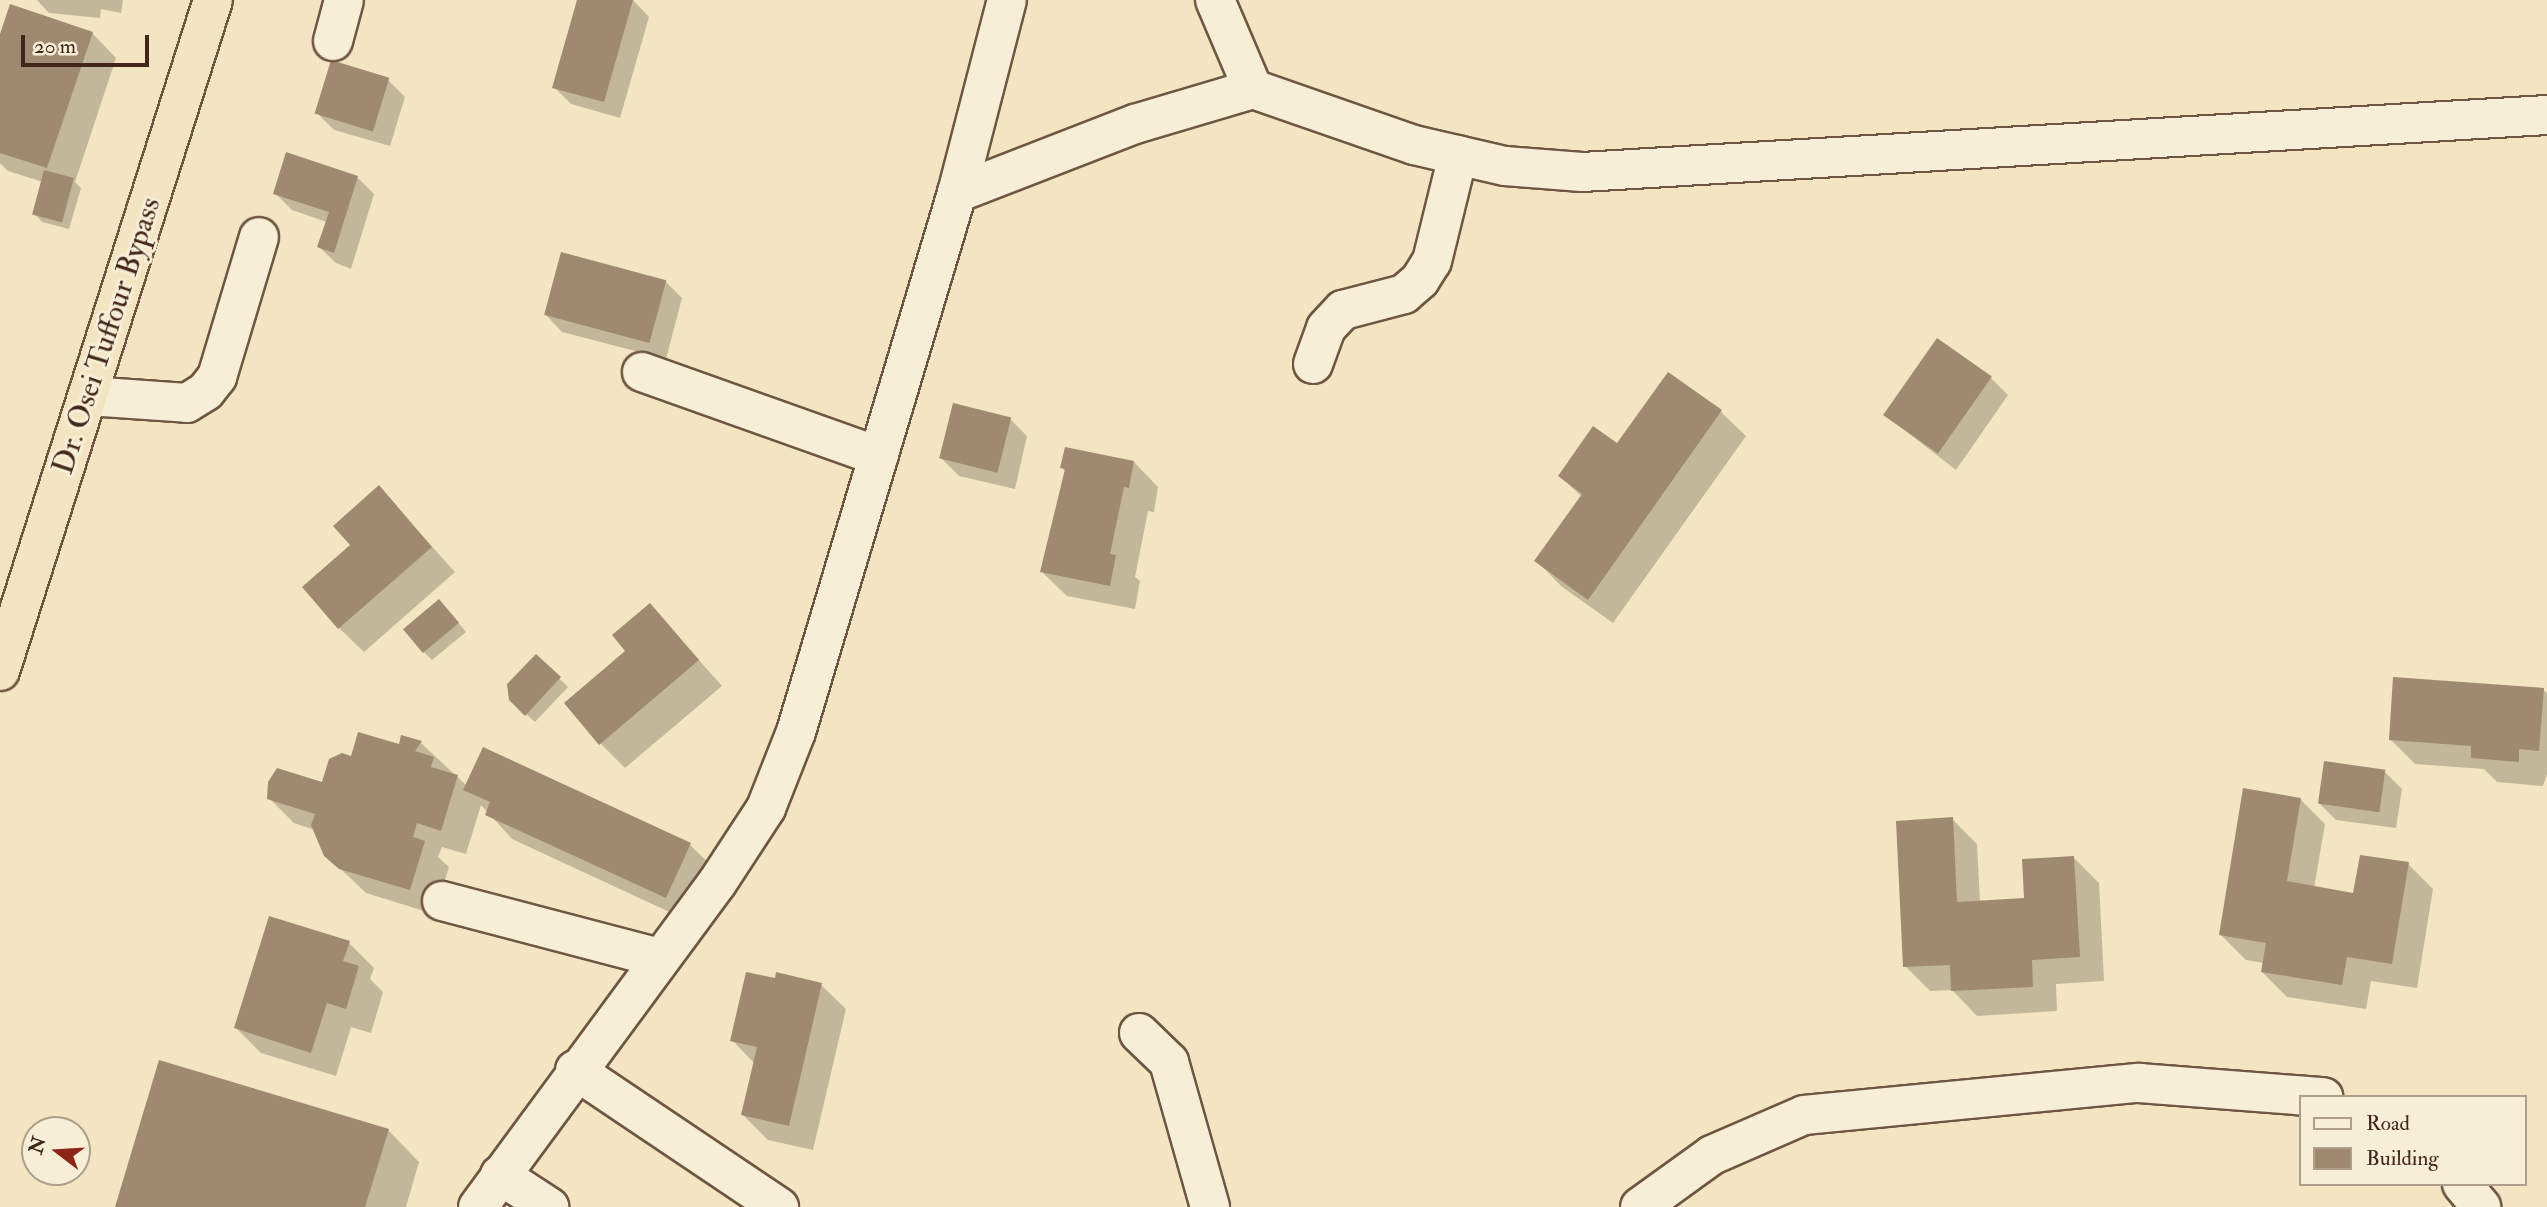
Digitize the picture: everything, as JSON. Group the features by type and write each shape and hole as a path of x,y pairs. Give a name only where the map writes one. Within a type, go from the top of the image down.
{"highway":[{"name":"Dr. Osei Tuffour Bypass","path":"2,659 213,0"}],"street":[{"path":"333,41 344,0"},
{"path":"478,1207 766,808 796,732 957,193 1007,0"},
{"path":"1215,0 1253,89"},
{"path":"957,193 1135,124 1253,89 1414,145 1505,166 1582,172 2547,115"},
{"path":"1313,364 1325,328 1343,310 1404,294 1420,279 1432,261 1458,155"},
{"path":"88,396 187,403 206,391 217,377 259,237"},
{"path":"642,372 878,456"},
{"path":"442,901 660,958"},
{"path":"1139,1033 1169,1062 1210,1207"},
{"path":"575,1070 779,1207"},
{"path":"1640,1207 1712,1155 1804,1115 2139,1083 2298,1095"},
{"path":"500,1175 549,1207"},
{"path":"2464,1186 2481,1207"}],"building":[{"path":"577,0 633,0 604,102 552,88"},
{"path":"10,4 93,32 47,168 0,153 0,34"},
{"path":"331,60 389,78 373,131 315,114"},
{"path":"286,152 358,176 334,253 317,247 329,212 273,194"},
{"path":"44,170 74,178 62,222 32,214"},
{"path":"561,252 666,280 649,343 544,315"},
{"path":"1937,338 1992,376 1938,453 1883,415"},
{"path":"1668,372 1722,410 1588,600 1534,561 1582,494 1558,476 1593,426 1617,443"},
{"path":"953,403 1011,418 997,473 939,458"},
{"path":"1065,447 1134,461 1129,488 1124,487 1110,554 1116,555 1110,586 1040,572 1065,469 1060,468"},
{"path":"379,485 432,547 338,629 302,587 350,545 333,526"},
{"path":"439,599 459,623 423,653 403,629"},
{"path":"650,603 699,660 599,745 564,703 625,651 612,635"},
{"path":"536,654 561,677 525,716 509,700 507,684"},
{"path":"2393,677 2544,688 2539,751 2519,749 2519,762 2471,758 2471,746 2389,740"},
{"path":"358,732 399,744 401,735 422,741 415,751 434,757 431,767 458,775 441,831 417,823 413,837 425,841 410,890 339,869 324,856 311,825 315,814 267,799 268,782 277,768 322,782 329,759 342,753 351,756"},
{"path":"483,747 691,843 666,898 485,815 490,802 463,790"},
{"path":"2324,761 2385,770 2379,812 2318,804"},
{"path":"2243,788 2301,798 2287,881 2353,893 2360,855 2409,862 2392,964 2347,957 2342,985 2261,972 2266,943 2219,935"},
{"path":"1953,817 1957,902 2024,898 2022,859 2074,856 2080,957 2032,960 2033,987 1951,991 1950,965 1903,967 1896,821"},
{"path":"269,916 350,941 343,961 359,966 346,1009 327,1003 311,1053 234,1028"},
{"path":"746,972 775,978 776,972 822,983 789,1126 741,1115 757,1047 730,1041"},
{"path":"159,1060 389,1129 365,1207 115,1207"}]}
